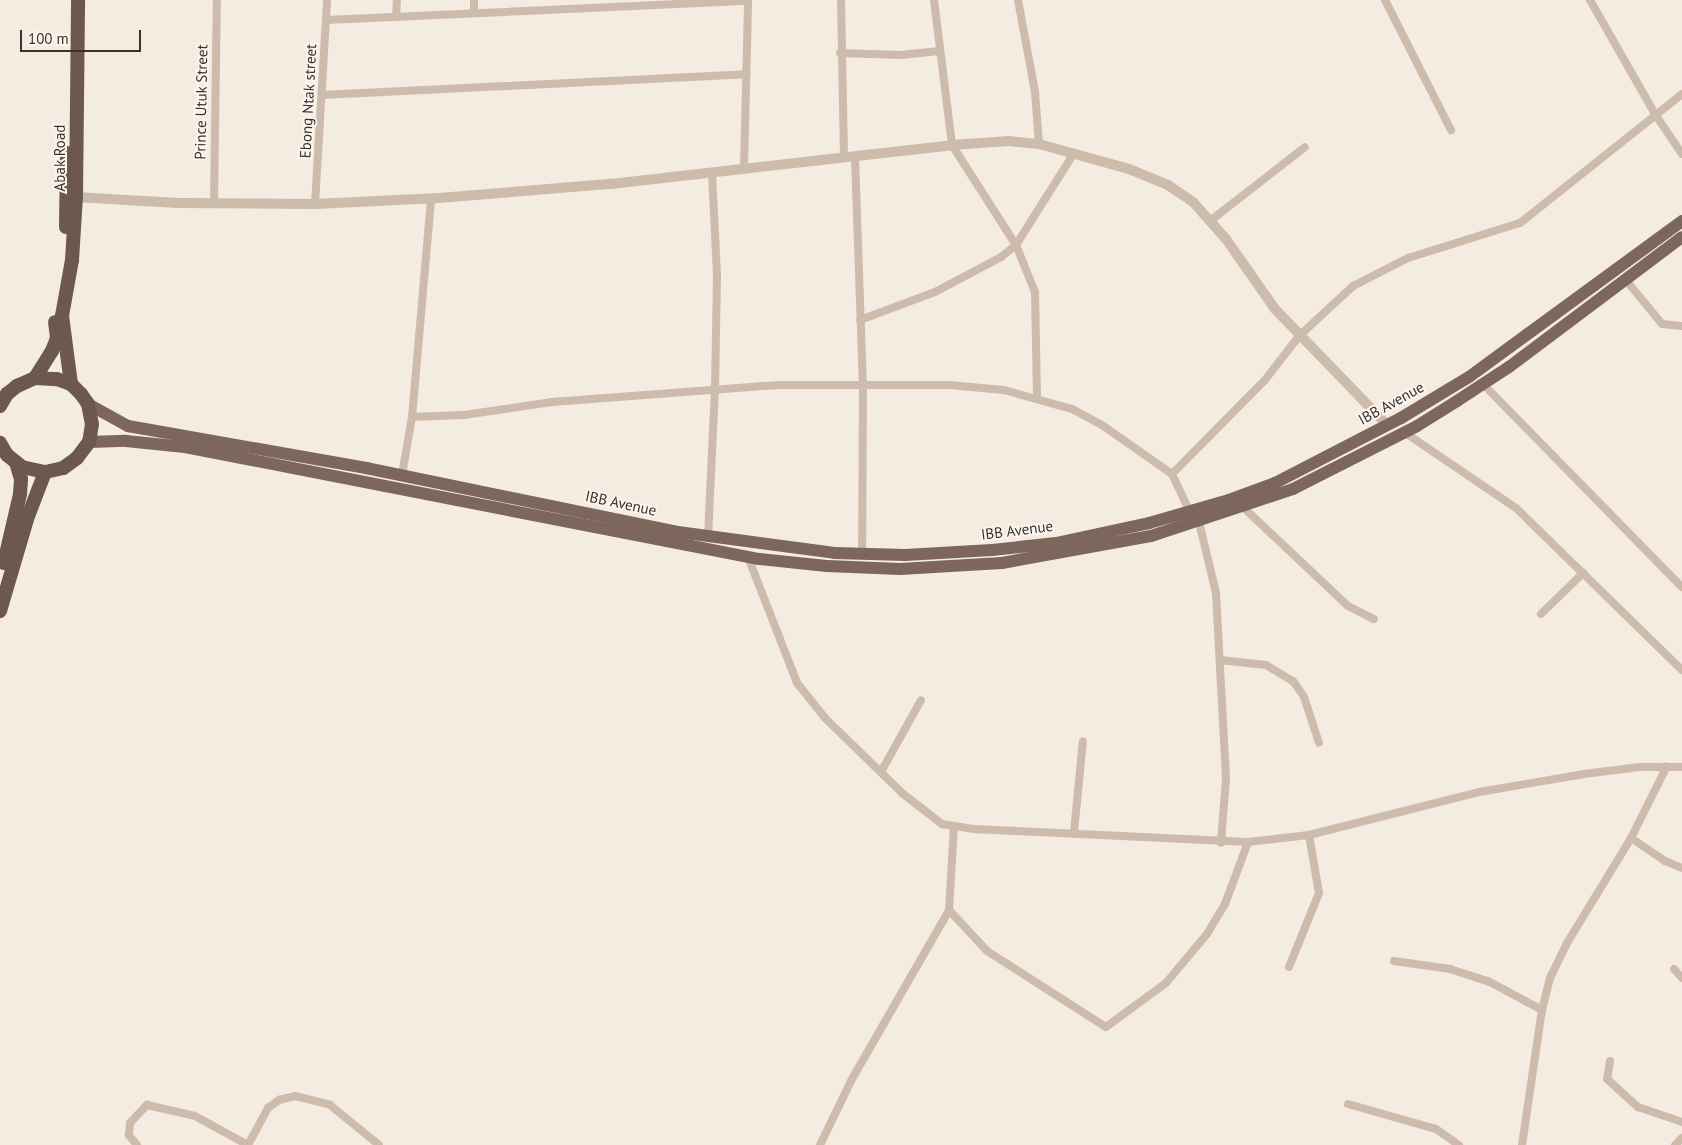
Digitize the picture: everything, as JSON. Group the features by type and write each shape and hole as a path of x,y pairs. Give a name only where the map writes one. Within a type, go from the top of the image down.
{"highway":[{"name":"Abak Road","path":"58,314 66,228 69,0"},
{"name":"Abak Road","path":"58,314 72,260 76,197 78,0"},
{"path":"2,399 35,378 52,352 57,338 58,314"},
{"path":"16,463 45,472 63,468 77,458 88,442 92,424 88,404 71,384 58,314"},
{"path":"35,378 57,379 71,384"},
{"path":"0,443 16,463 21,479 17,517 0,577"},
{"path":"0,611 27,519 45,472"}],"main road":[{"name":"IBB Avenue","path":"88,404 128,426 402,475 708,536 802,550 862,554 942,554 1056,543 1190,512 1275,483 1387,425 1469,377 1682,220"},
{"path":"88,442 185,447 748,557 844,567 967,566 1097,547 1199,522 1244,508 1293,489 1404,432 1483,384 1682,237"}],"street":[{"name":"Prince Utuk Street","path":"214,204 217,0"},
{"name":"Ebong Ntak street","path":"315,204 328,0"},
{"path":"396,17 397,0"},
{"path":"474,0 474,13"},
{"path":"841,0 840,53 849,158 863,386 862,554"},
{"path":"934,0 952,145 1016,245 1035,292 1037,396"},
{"path":"1018,0 1035,92 1039,144"},
{"path":"1385,0 1451,130"},
{"path":"1590,0 1655,114 1682,154"},
{"path":"326,20 474,13 612,3 748,1 744,169"},
{"path":"840,53 900,55 940,52"},
{"path":"322,95 746,74"},
{"path":"1172,474 1265,380 1299,336 1338,298 1372,275 1408,258 1520,223 1682,94"},
{"path":"76,197 214,204 315,204 431,198 712,173 952,145 1009,141 1039,144 1130,169 1168,186 1193,202 1210,221 1275,309 1387,425"},
{"path":"1210,221 1305,147"},
{"path":"860,320 935,292 1001,257 1016,245 1074,153"},
{"path":"708,536 715,390 717,274 712,173"},
{"path":"402,475 412,416 431,198"},
{"path":"1625,279 1662,324 1682,326"},
{"path":"1483,384 1682,587"},
{"path":"412,416 464,415 552,402 779,385 949,385 1037,396 1072,409 1102,425 1172,474 1190,512"},
{"path":"1404,432 1516,508 1682,670"},
{"path":"1244,508 1348,606 1374,619"},
{"path":"1199,522 1216,593 1226,778 1221,843"},
{"path":"748,557 797,683 825,718 932,818 954,826 1074,832 1221,843 1248,842 1309,834 1479,792 1584,774 1667,766 1682,767"},
{"path":"1540,614 1583,572"},
{"path":"1220,660 1266,665 1293,681 1304,697 1319,743"},
{"path":"882,772 921,700"},
{"path":"1074,832 1082,741"},
{"path":"1522,1145 1542,1010 1550,978 1567,943 1631,838 1667,766"},
{"path":"820,1145 857,1070 949,910 954,826"},
{"path":"1289,967 1319,893 1309,834"},
{"path":"1631,838 1665,861 1682,868"},
{"path":"949,910 987,951 1106,1027 1166,983 1207,934 1225,904 1248,842"},
{"path":"1394,961 1450,969 1488,981 1542,1010"},
{"path":"1674,969 1682,978"},
{"path":"1610,1061 1607,1079 1638,1107 1682,1122"},
{"path":"137,1145 129,1135 130,1123 148,1105 195,1116 248,1145 268,1108 279,1100 294,1096 330,1105 379,1145"},
{"path":"1348,1104 1436,1129 1459,1145"},
{"path":"1675,1145 1682,1138"}]}
